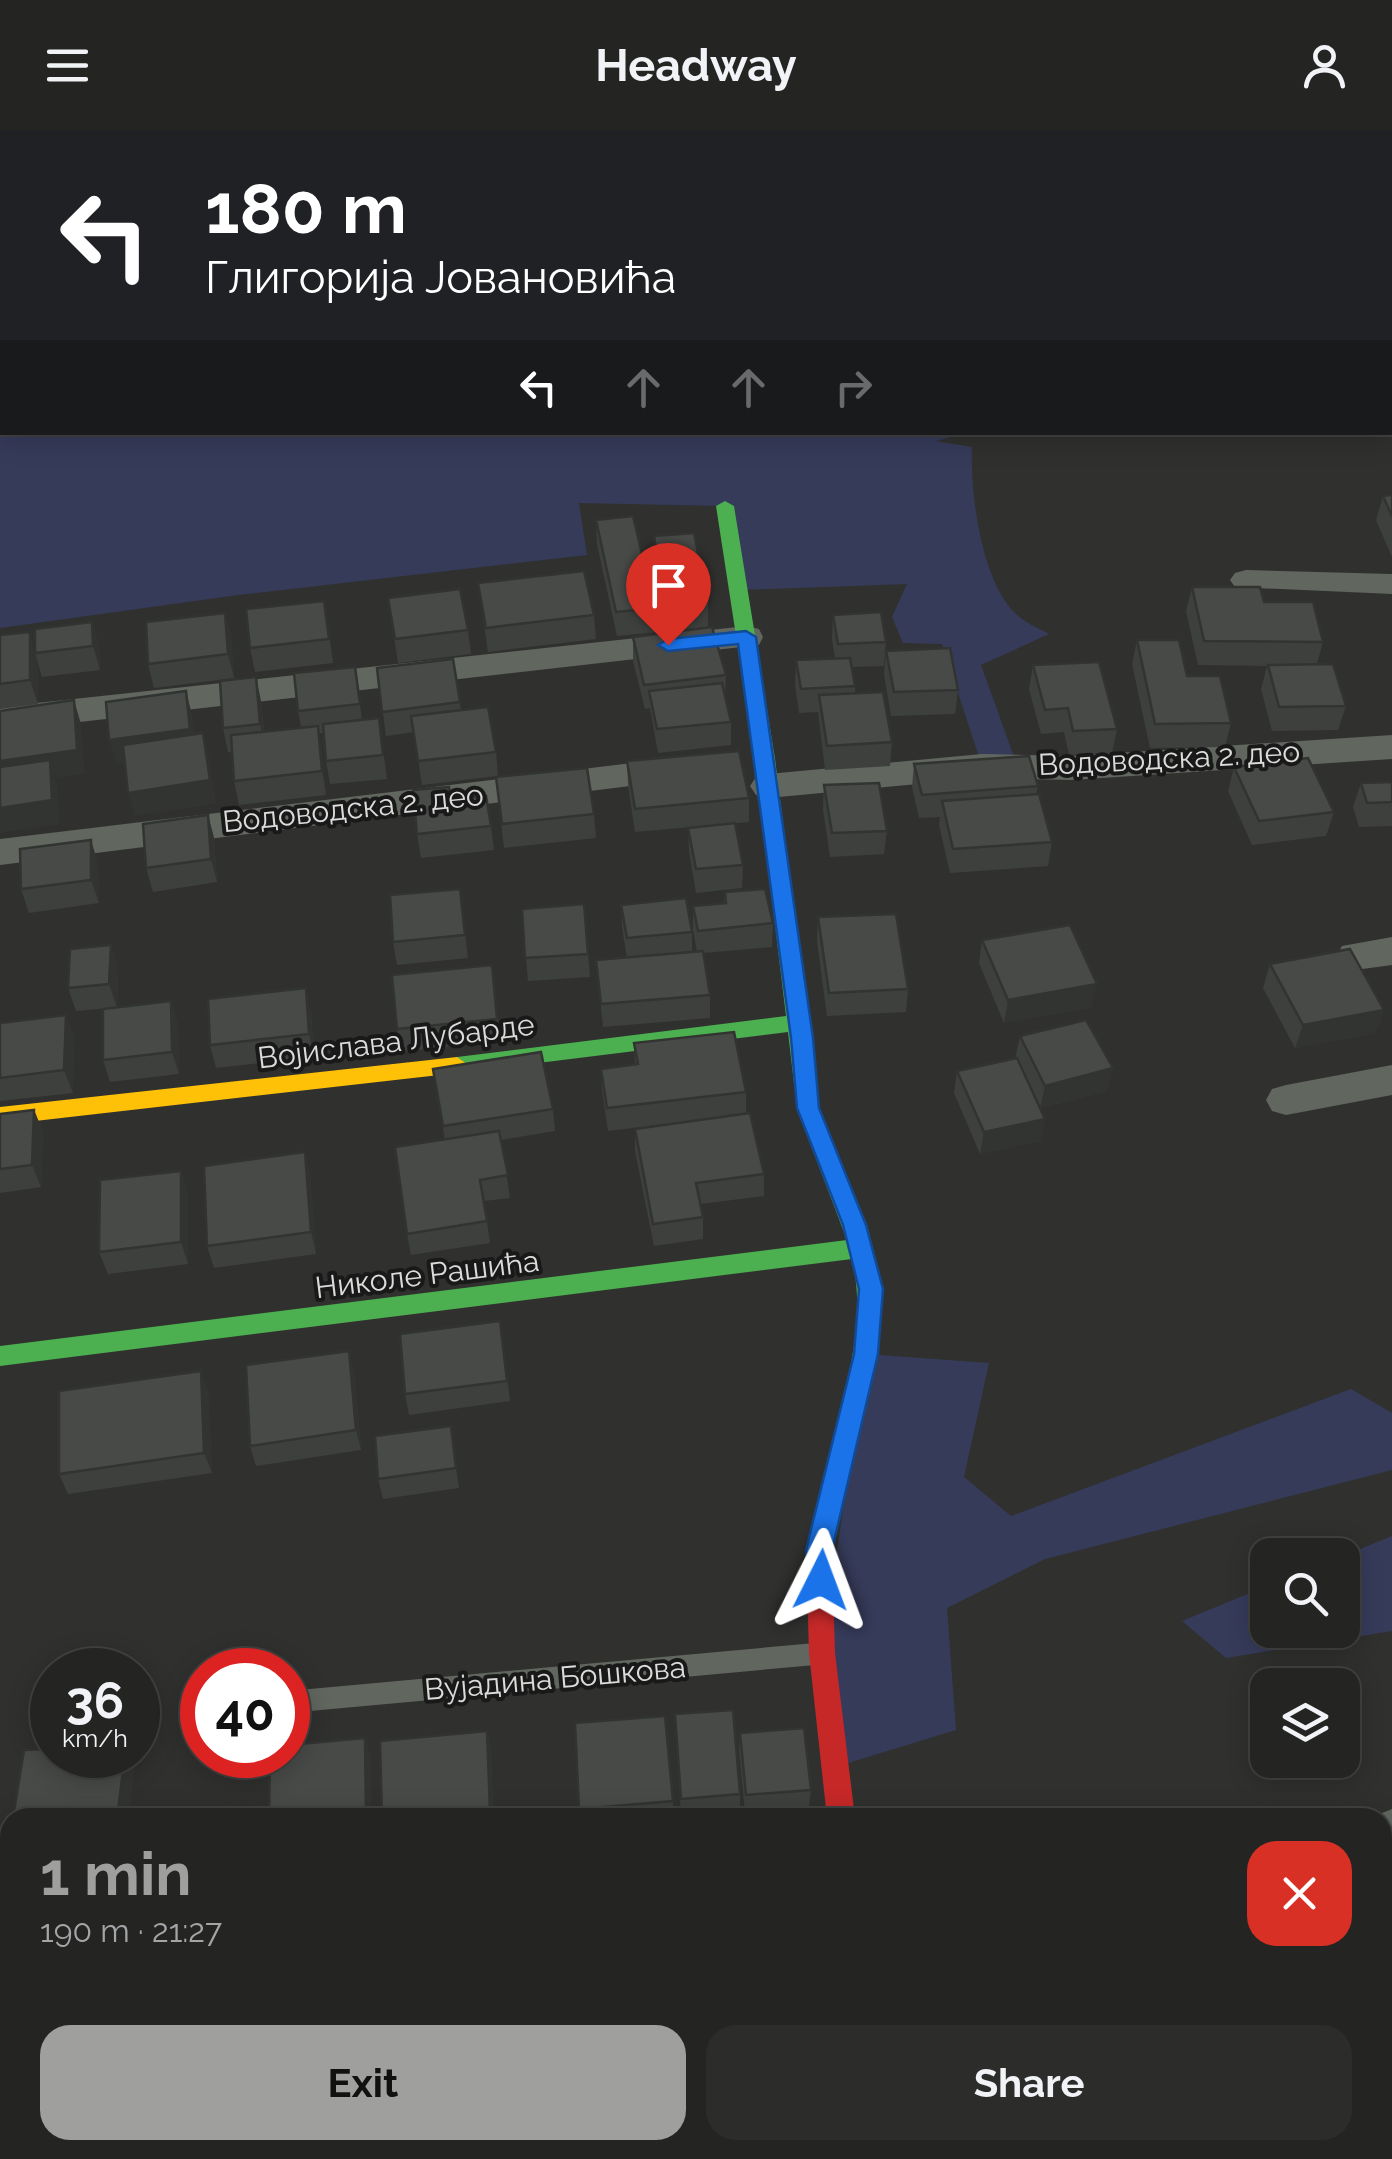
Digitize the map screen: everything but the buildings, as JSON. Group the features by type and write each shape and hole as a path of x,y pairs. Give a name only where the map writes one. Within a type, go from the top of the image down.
{"street":[{"path":"725,506 767,772 808,1108 862,1248 871,1289 866,1354 819,1550 822,1654 840,1808"},
{"path":"1246,580 1392,584"},
{"path":"0,719 746,637"},
{"name":"Водоводска 2. део","path":"0,852 717,765 767,772 982,766 1072,768 1392,747"},
{"name":"Војислава Лубарде","path":"0,1116 252,1090 800,1022"},
{"path":"1286,1100 1392,1080"},
{"name":"Николе Рашића","path":"0,1356 862,1248"}],"lane":[{"name":"Вујадина Бошкова","path":"310,1700 822,1654"}],"shaded area":[{"path":"0,435 957,435 936,441 972,447 976,511 994,579 1015,613 1049,634 981,665 1017,765 982,766 942,644 903,643 892,617 907,584 738,590 725,506 579,503 587,555 238,595 0,628"},
{"path":"866,1354 989,1363 964,1477 1011,1516 1351,1389 1392,1413 1392,1470 1045,1559 947,1608 956,1730 835,1767 822,1653"},
{"path":"1392,1536 1392,1631 1360,1636 1360,1549"},
{"path":"1250,1593 1250,1648 1287,1648 1226,1658 1182,1621"}],"traffic: fast":[{"path":"725,506 765,759 808,1109 855,1225 871,1289 866,1354 850,1421"},
{"path":"457,1065 800,1022"},
{"path":"0,1356 862,1248"}],"traffic: slow":[{"path":"0,1116 457,1065"}],"traffic: jam":[{"path":"840,1808 822,1653 819,1550 850,1421"}],"route":[{"path":"668,645 746,637 802,1038 808,1108 854,1225 871,1289 866,1354 819,1550 821,1580"}]}
